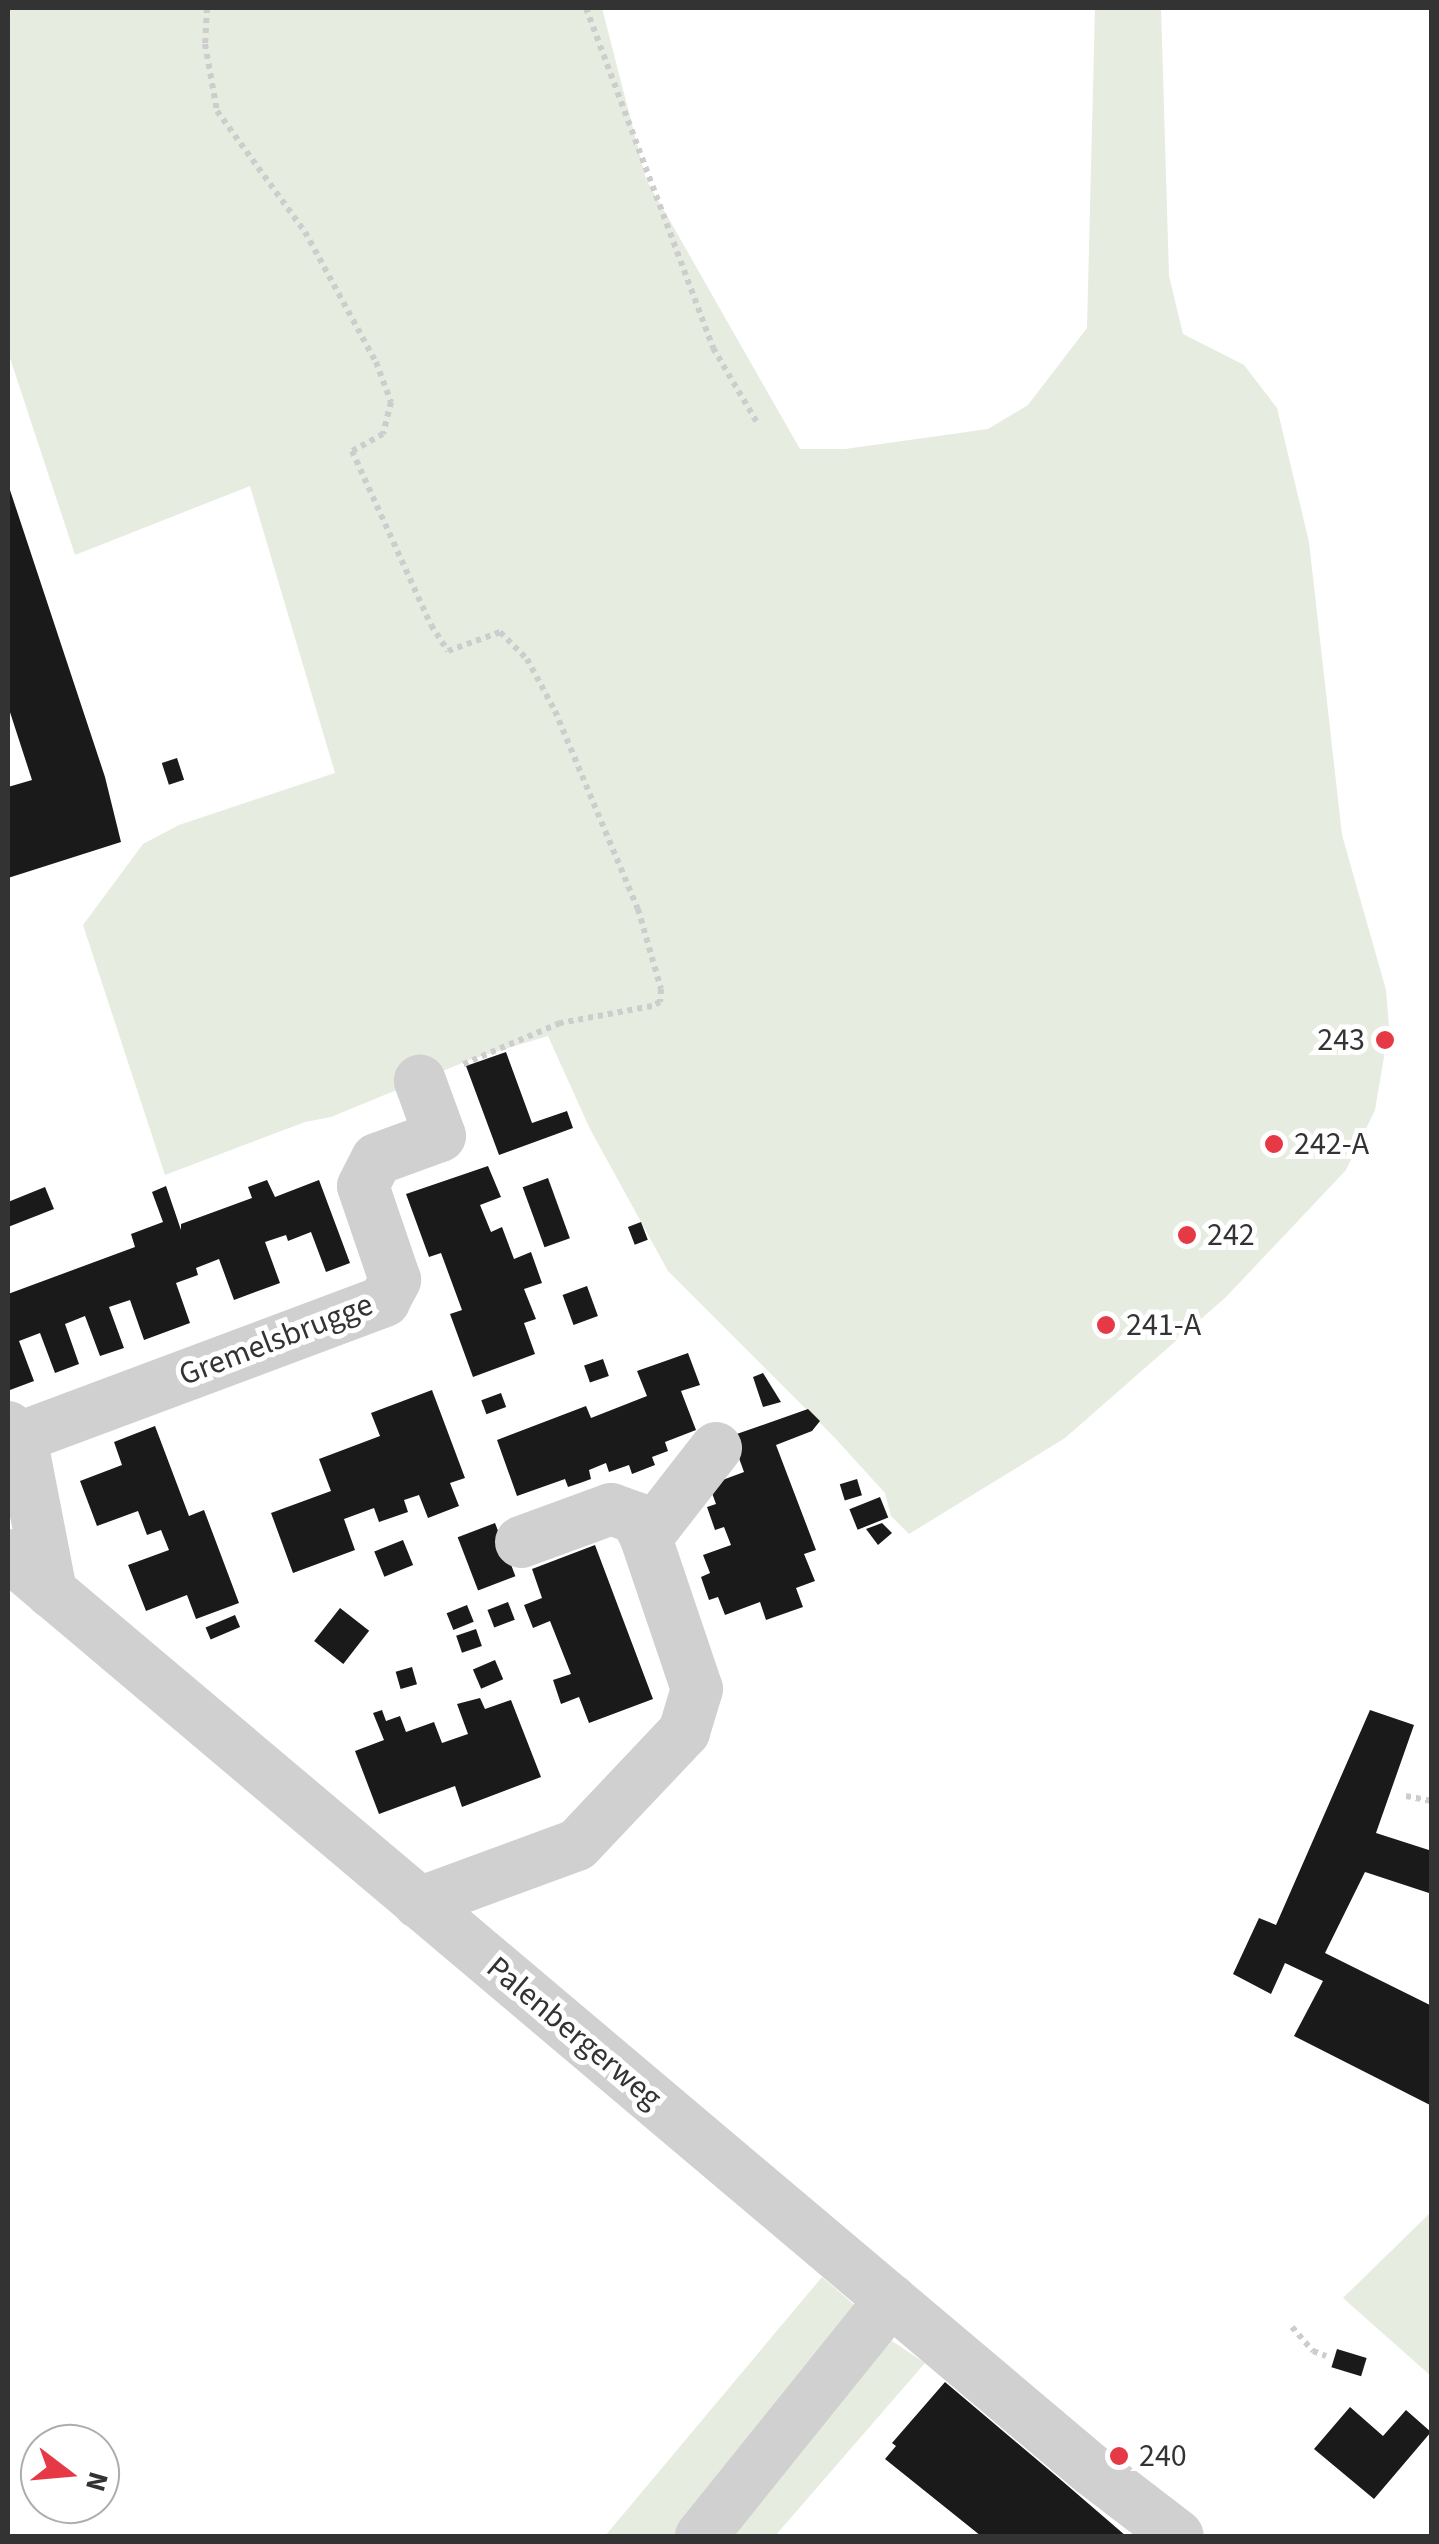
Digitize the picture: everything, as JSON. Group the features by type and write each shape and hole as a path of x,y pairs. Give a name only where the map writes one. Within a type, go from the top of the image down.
{"street":[{"name":"Gremelsbrugge","path":"51,1592 14,1432 384,1301 395,1280 362,1186 377,1160 440,1136 420,1081"},
{"path":"646,1538 716,1448"},
{"path":"419,1903 577,1845 684,1732 696,1689 636,1518 612,1509 520,1542"},
{"name":"Palenbergerweg","path":"8,1555 1160,2523"},
{"path":"701,2536 890,2300"}],"path":[{"path":"207,8 205,44 217,111 305,232 376,362 391,402 383,434 352,451 431,625 448,651 500,632 509,636 527,659 556,712 638,909 662,989 660,1002 652,1006 560,1023 420,1081"},
{"path":"586,8 706,331 758,424"},
{"path":"1406,1796 1432,1801"},
{"path":"1292,2326 1314,2352 1326,2356"}],"shaded area":[{"path":"8,8 602,8 646,179 800,449 845,449 988,429 1028,405 1087,328 1095,8 1161,8 1169,276 1183,334 1244,365 1277,408 1309,542 1342,835 1386,990 1389,1027 1375,1110 1346,1170 1226,1297 1065,1438 909,1534 891,1516 885,1493 834,1437 668,1271 590,1129 548,1036 472,1059 331,1117 305,1122 165,1175 83,925 143,844 179,825 335,773 250,486 75,555 8,352"},
{"path":"1431,2212 1431,2376 1343,2298"},
{"path":"822,2277 859,2309 689,2536 605,2536"},
{"path":"886,2337 925,2363 775,2536 715,2536"}],"building":[{"path":"8,484 105,777 121,842 8,878 8,787 32,780 8,706"},
{"path":"177,758 184,780 169,785 162,763"},
{"path":"506,1052 532,1123 567,1111 573,1128 499,1155 466,1066"},
{"path":"488,1166 501,1197 480,1205 491,1232 502,1227 514,1259 531,1252 542,1283 524,1289 536,1319 524,1323 535,1354 473,1377 450,1314 462,1310 441,1253 429,1257 406,1194"},
{"path":"548,1178 570,1238 545,1247 523,1187"},
{"path":"267,1180 275,1197 319,1180 350,1263 326,1272 311,1232 288,1241 286,1235 265,1242 280,1283 234,1300 219,1259 196,1268 198,1275 176,1283 190,1323 144,1340 130,1300 109,1307 124,1348 100,1356 85,1316 65,1324 79,1364 55,1373 40,1333 19,1341 34,1381 10,1390 8,1294 135,1247 131,1234 163,1222 152,1192 166,1186 181,1230 181,1224 252,1198 248,1187"},
{"path":"45,1187 54,1209 8,1227 8,1202"},
{"path":"641,1222 648,1240 635,1245 628,1227"},
{"path":"587,1286 598,1316 574,1325 563,1295"},
{"path":"688,1353 700,1385 681,1391 696,1430 665,1442 668,1451 652,1457 655,1465 632,1474 629,1465 609,1472 606,1463 589,1470 591,1479 568,1487 565,1479 517,1496 497,1440 586,1406 591,1418 647,1396 637,1371"},
{"path":"603,1359 609,1376 590,1383 584,1366"},
{"path":"763,1373 781,1402 763,1407 753,1377"},
{"path":"432,1390 465,1478 450,1483 459,1506 428,1518 419,1495 404,1500 408,1512 379,1522 374,1508 344,1519 355,1550 293,1573 271,1513 331,1491 319,1459 380,1436 371,1413"},
{"path":"501,1393 506,1407 486,1414 481,1400"},
{"path":"808,1409 820,1421 812,1431 776,1445 816,1550 804,1554 815,1581 796,1588 803,1607 766,1620 760,1602 725,1615 718,1597 709,1600 701,1577 710,1573 703,1555 731,1545 724,1527 715,1530 707,1507 716,1504 709,1485 744,1472 731,1436"},
{"path":"155,1426 189,1516 204,1510 239,1603 196,1619 187,1595 146,1611 128,1565 169,1550 161,1530 147,1535 138,1511 97,1526 80,1481 122,1465 114,1442"},
{"path":"857,1479 862,1495 845,1501 840,1484"},
{"path":"880,1497 888,1517 858,1530 849,1509"},
{"path":"495,1523 515,1576 478,1591 458,1537"},
{"path":"882,1523 892,1533 878,1545 866,1529"},
{"path":"403,1540 413,1565 384,1577 374,1552"},
{"path":"595,1545 653,1699 589,1723 579,1697 561,1704 553,1680 571,1674 550,1621 533,1628 524,1605 542,1598 532,1569"},
{"path":"508,1602 515,1620 494,1628 487,1610"},
{"path":"467,1605 474,1622 453,1630 447,1613"},
{"path":"340,1608 369,1631 343,1664 314,1641"},
{"path":"235,1615 240,1627 211,1639 206,1628"},
{"path":"476,1629 482,1646 462,1653 456,1636"},
{"path":"495,1660 503,1679 481,1689 473,1669"},
{"path":"412,1667 417,1684 401,1689 396,1672"},
{"path":"480,1698 485,1709 511,1700 541,1777 462,1807 455,1786 379,1814 355,1751 384,1740 373,1713 382,1710 386,1721 400,1716 406,1732 434,1722 442,1743 468,1734 457,1704"},
{"path":"1370,1710 1414,1725 1376,1833 1432,1851 1432,1894 1365,1872 1325,1953 1432,2006 1432,2106 1294,2036 1323,1981 1285,1963 1271,1994 1233,1974 1259,1918 1276,1925"},
{"path":"1337,2349 1367,2358 1361,2376 1331,2367"},
{"path":"945,2382 1126,2536 981,2536 885,2459 896,2446 892,2443"},
{"path":"1350,2407 1383,2436 1406,2410 1431,2432 1374,2499 1314,2449"}],"place":[{"name":"243","path":"1385,1040"},
{"name":"242-A","path":"1274,1144"},
{"name":"242","path":"1187,1235"},
{"name":"241-A","path":"1106,1325"},
{"name":"240","path":"1119,2456"}]}
